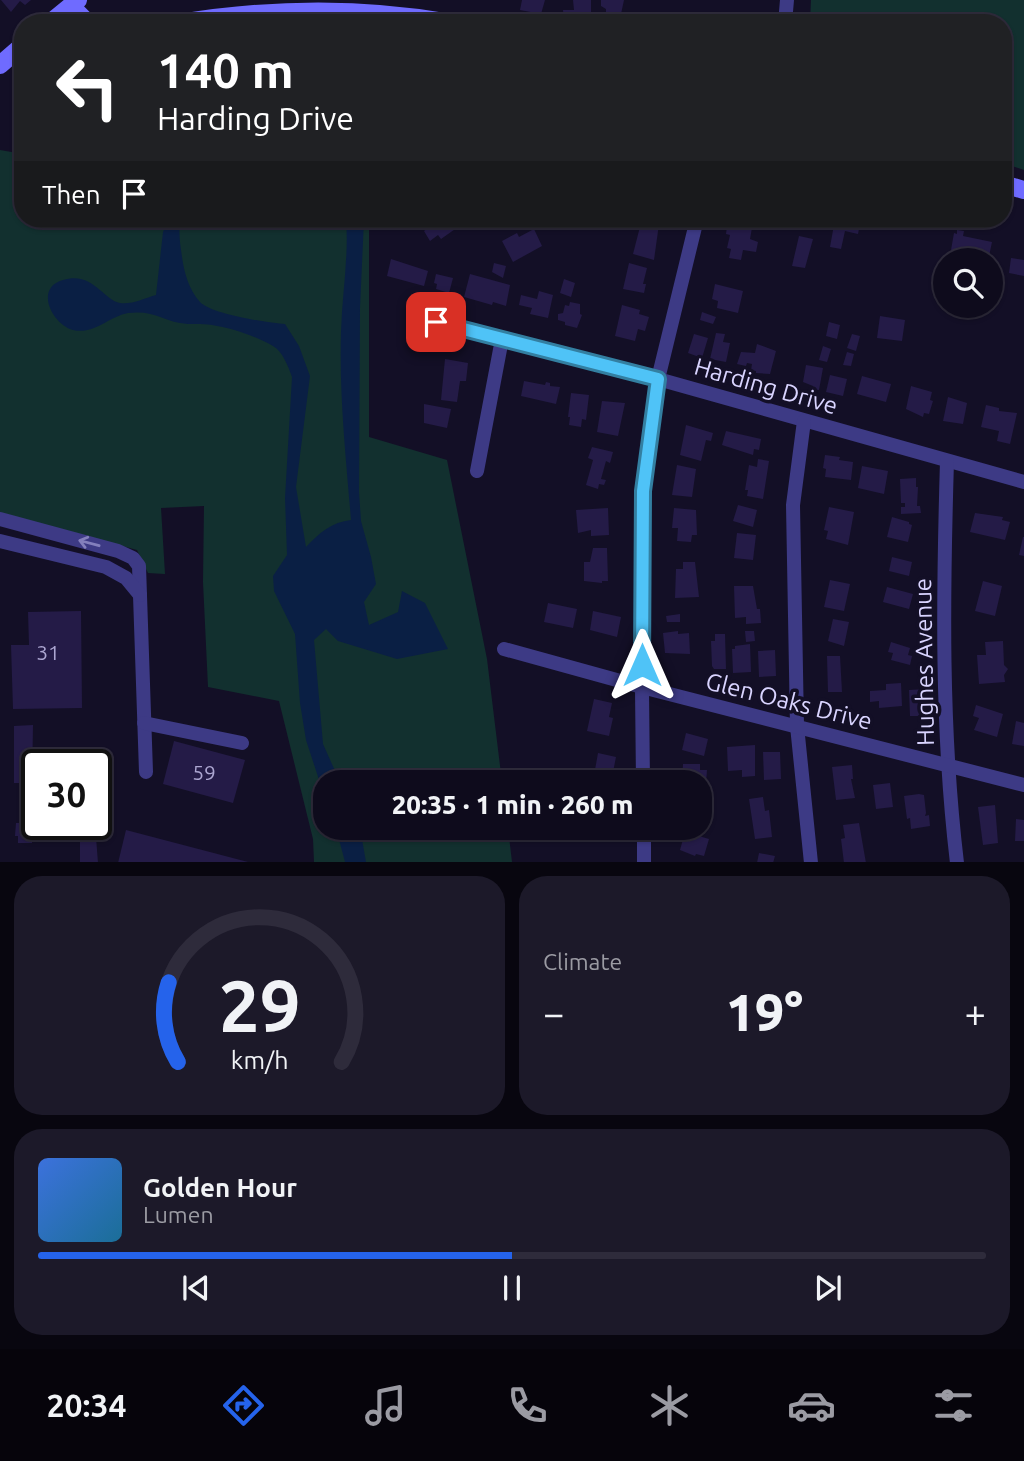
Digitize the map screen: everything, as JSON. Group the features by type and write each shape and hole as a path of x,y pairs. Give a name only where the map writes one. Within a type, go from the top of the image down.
{"street":[{"path":"239,14 282,11 388,14"},
{"path":"0,65 14,54"},
{"path":"643,770 643,491 658,379 695,228"},
{"name":"Harding Drive","path":"414,316 658,379 1024,482"},
{"path":"477,471 502,339"},
{"path":"804,421 793,505 797,726 811,862"},
{"name":"Hughes Avenue","path":"947,461 943,609 950,806 957,862"},
{"path":"0,519 125,553 139,566 146,772"},
{"path":"0,541 107,567 126,578 140,595"},
{"name":"Glen Oaks Drive","path":"504,649 1024,785"},
{"path":"144,723 242,743"},
{"path":"644,840 645,862"}],"green space":[{"path":"811,0 1024,0 1024,170 1012,166 1012,14 810,14"},
{"path":"0,150 14,152 14,228 369,228 369,437 447,460 487,659 501,770 313,770 313,839 279,701 208,687 203,582 204,506 161,508 165,574 148,573 137,550 0,513"},
{"path":"313,840 509,840 512,862 314,862"}],"water":[{"path":"165,228 180,228 184,269 200,302 227,314 285,324 299,346 310,376 296,487 306,547 326,529 351,520 342,402 341,332 346,228 364,228 360,308 359,492 361,521 376,584 364,602 369,625 398,612 402,591 425,603 448,649 397,659 338,641 326,629 314,640 323,744 335,770 316,770 306,740 300,703 295,634 274,591 273,576 287,555 285,498 292,377 285,360 273,346 243,333 212,325 180,323 144,313 128,313 95,328 73,330 58,321 49,306 48,298 49,290 54,284 73,278 90,283 120,303 156,295 163,232"},
{"path":"339,840 362,840 366,862 345,862"}],"building":[{"path":"1,0 31,0 25,5 20,1 11,12"},
{"path":"522,0 545,0 541,14 520,10"},
{"path":"573,0 591,0 591,14 563,14 563,10 574,10"},
{"path":"601,0 624,0 621,14 606,13 606,9 601,6"},
{"path":"428,228 457,228 441,239 438,235 430,241 424,231"},
{"path":"640,228 658,228 654,260 633,254"},
{"path":"727,228 752,228 750,239 758,242 756,252 743,250 741,260 729,258 731,249 727,248 730,235 726,234"},
{"path":"833,228 859,228 858,234 845,231 841,249 830,247"},
{"path":"534,229 542,246 513,262 502,241 517,233 519,237"},
{"path":"957,230 964,231 963,236 992,242 991,248 951,248 954,233 957,234"},
{"path":"799,236 813,239 805,268 792,266"},
{"path":"1011,258 1024,260 1024,276 1009,273"},
{"path":"391,259 428,271 424,286 387,276"},
{"path":"494,263 506,266 503,278 492,272"},
{"path":"629,263 647,268 644,293 623,289"},
{"path":"436,274 453,278 449,293 436,289"},
{"path":"470,274 510,285 506,306 464,297"},
{"path":"564,279 575,283 571,297 560,293"},
{"path":"715,284 743,291 738,313 717,308 718,301 712,299"},
{"path":"539,291 553,295 548,318 530,314 532,308 519,305 521,295 537,299"},
{"path":"570,302 580,304 582,315 577,328 558,320 558,314 563,313 565,305 569,306"},
{"path":"622,305 640,310 639,314 649,317 645,331 638,329 635,341 615,336"},
{"path":"702,312 716,317 713,324 700,320"},
{"path":"880,316 905,320 902,341 877,338"},
{"path":"829,322 840,325 837,339 826,336"},
{"path":"716,333 725,334 723,342 730,343 726,362 710,359"},
{"path":"694,334 708,338 702,358 688,353"},
{"path":"852,334 860,336 856,351 847,348"},
{"path":"757,344 776,351 770,374 756,373 751,370 752,364 737,364 741,352 755,353"},
{"path":"823,346 831,349 827,362 819,360"},
{"path":"847,352 854,354 851,366 843,365"},
{"path":"445,359 468,363 466,381 460,381 457,402 441,400"},
{"path":"806,365 823,368 819,390 812,389 813,386 803,382"},
{"path":"830,375 847,379 843,396 826,392"},
{"path":"862,376 891,384 886,402 857,394"},
{"path":"524,381 545,385 546,382 550,383 550,386 560,387 556,404 521,396"},
{"path":"911,386 932,392 930,400 933,401 929,414 924,413 923,417 906,409"},
{"path":"571,393 589,395 586,420 582,419 581,427 569,425"},
{"path":"948,397 967,403 963,424 943,421"},
{"path":"602,401 625,403 618,436 597,432"},
{"path":"424,404 451,409 447,428 424,423"},
{"path":"986,405 999,408 999,411 1017,413 1010,444 997,441 999,431 981,427"},
{"path":"686,425 713,433 711,441 706,440 701,461 680,455"},
{"path":"726,431 761,439 759,450 754,449 753,455 722,445"},
{"path":"592,447 613,452 610,463 606,461 601,479 606,480 604,485 599,484 598,489 586,485 593,460 588,458"},
{"path":"825,455 853,462 851,480 825,477"},
{"path":"758,459 769,461 763,499 747,496 748,490 745,490 749,465 757,467"},
{"path":"677,465 696,469 692,497 672,495"},
{"path":"862,466 888,471 884,494 858,488"},
{"path":"916,478 917,506 920,506 921,513 901,514 901,507 905,507 905,503 901,503 900,479"},
{"path":"738,505 757,510 753,527 733,521"},
{"path":"829,507 854,512 848,545 826,539 828,531 824,530"},
{"path":"608,508 609,535 591,536 591,530 578,533 576,510"},
{"path":"674,508 696,510 697,535 692,535 691,542 677,541 678,528 672,528"},
{"path":"975,513 1003,517 1002,520 1010,522 1005,540 970,532"},
{"path":"892,517 912,525 908,542 887,537"},
{"path":"737,533 756,535 753,560 734,558"},
{"path":"1024,537 1024,556 1019,555"},
{"path":"593,548 607,548 608,581 584,581 584,562 590,562"},
{"path":"892,557 912,562 909,576 889,571"},
{"path":"683,562 695,562 699,597 675,598 676,569 683,569"},
{"path":"830,580 850,584 844,611 824,607"},
{"path":"983,581 1002,586 995,616 975,611"},
{"path":"734,586 753,586 761,623 746,624 746,617 735,618"},
{"path":"887,587 913,594 909,609 883,602"},
{"path":"548,603 577,609 573,628 544,622"},
{"path":"81,611 82,708 13,709 11,645 29,645 28,612"},
{"path":"593,611 621,617 617,637 590,630"},
{"path":"680,614 680,622 667,622 666,616"},
{"path":"833,619 849,622 844,646 828,641"},
{"path":"678,631 678,634 689,633 690,654 665,653 663,633"},
{"path":"745,631 754,631 755,641 746,642"},
{"path":"715,634 725,634 726,669 714,669 712,666 711,641 715,641"},
{"path":"1003,641 1004,665 1008,669 1004,675 1005,682 979,684 977,655 986,655 985,642"},
{"path":"891,642 910,648 910,665 891,660 893,653 888,652"},
{"path":"750,644 751,672 733,673 732,649"},
{"path":"775,650 776,676 759,677 758,651"},
{"path":"827,656 840,656 842,692 828,692"},
{"path":"901,683 902,706 879,708 879,701 870,702 870,691 886,690 886,684"},
{"path":"927,689 928,716 910,716 909,690"},
{"path":"594,699 612,703 609,717 613,718 609,736 587,731"},
{"path":"976,705 1003,714 997,737 974,730 979,718 973,716"},
{"path":"1016,721 1024,723 1024,746 1012,744"},
{"path":"33,725 33,749 21,749 21,818 19,783 14,783 14,726"},
{"path":"686,733 708,739 704,756 682,750"},
{"path":"174,741 245,760 233,803 163,784"},
{"path":"755,745 755,776 742,777 742,770 728,771 727,747"},
{"path":"763,752 780,752 781,779 764,780"},
{"path":"598,753 616,757 613,770 595,770"},
{"path":"683,764 700,764 700,770 683,770"},
{"path":"852,765 851,779 855,798 836,800 832,767"},
{"path":"890,783 893,807 876,809 873,785"},
{"path":"924,795 925,816 929,815 930,826 911,829 904,796"},
{"path":"763,797 765,811 769,810 772,837 755,839 749,799"},
{"path":"995,805 998,843 983,845 978,807"},
{"path":"1016,819 1024,820 1024,841 1015,841"},
{"path":"16,823 21,823 21,840 32,840 32,843 18,843 18,836 15,836"},
{"path":"859,823 866,862 844,862 841,839 845,838 843,825"},
{"path":"126,830 248,862 118,862"},
{"path":"80,840 96,840 98,862 80,862"},
{"path":"683,840 709,840 704,856 695,856 680,850"},
{"path":"759,853 775,856 773,862 757,862"}],"route":[{"path":"436,322 658,379 643,491 642,665"}]}
